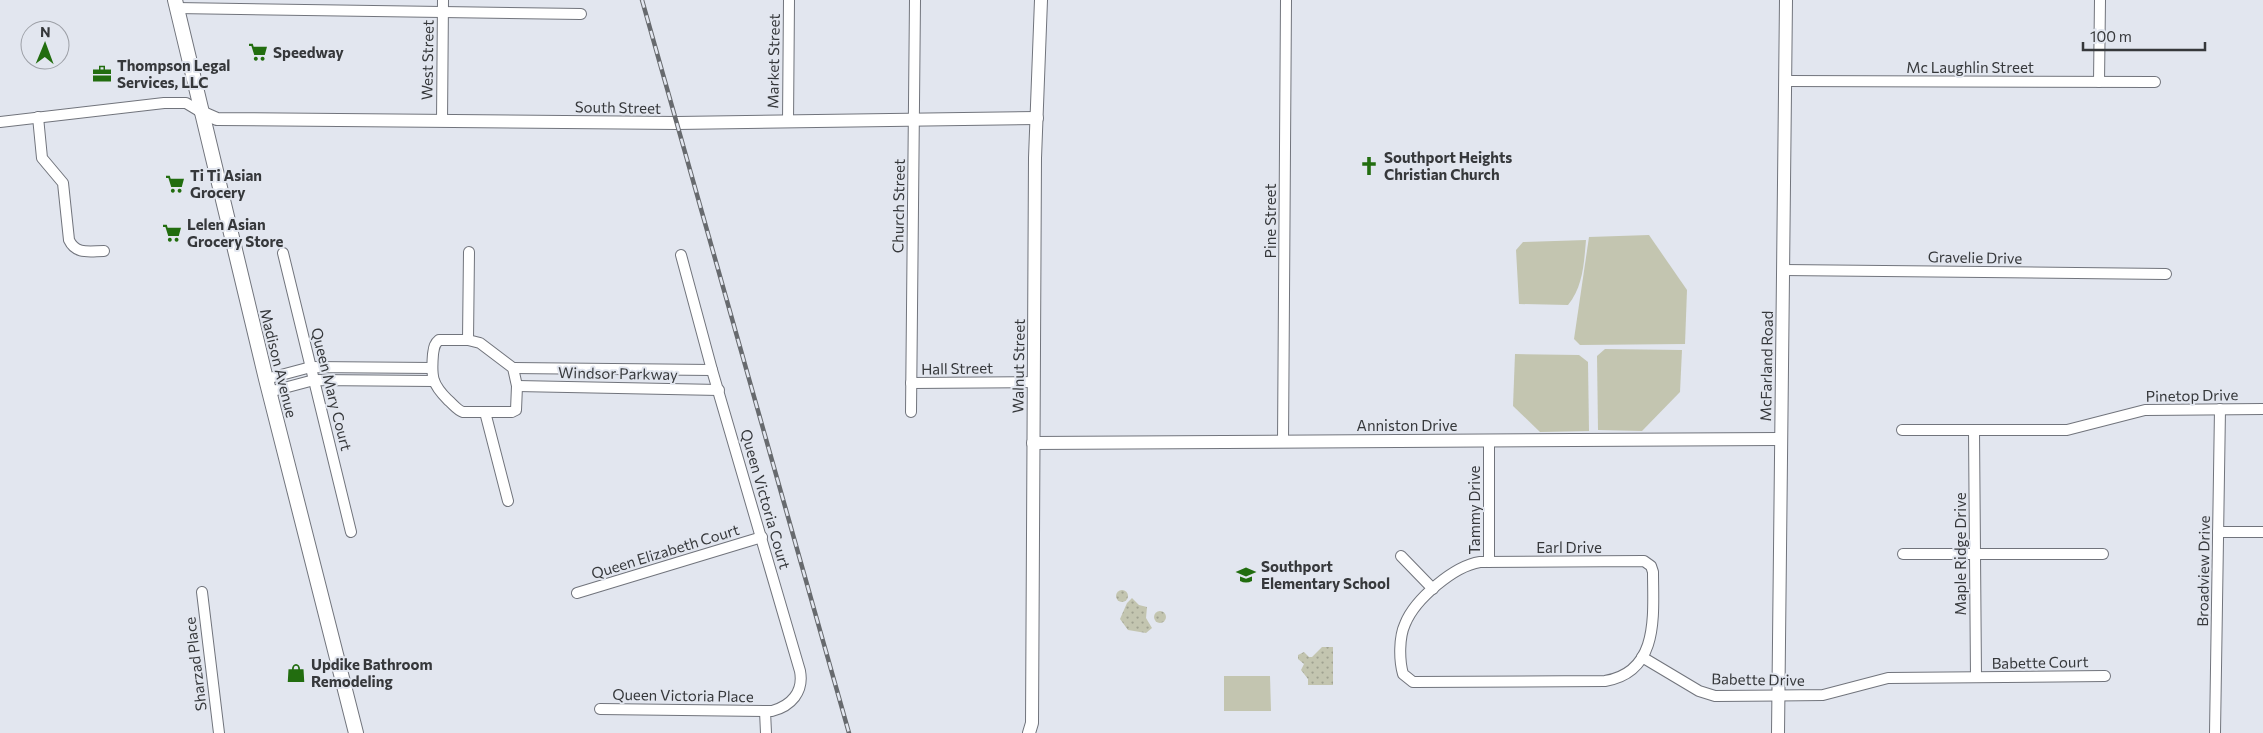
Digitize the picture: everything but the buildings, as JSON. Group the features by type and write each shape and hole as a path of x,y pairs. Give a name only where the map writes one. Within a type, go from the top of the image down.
{"main road":[{"name":"Madison Avenue","path":"175,4 268,385 356,733"}],"street":[{"name":"West Street","path":"442,121 443,0"},
{"name":"Market Street","path":"788,122 789,0"},
{"name":"Church Street","path":"911,412 915,0"},
{"name":"Walnut Street","path":"1029,733 1032,723 1037,118 1041,0"},
{"name":"Pine Street","path":"1283,442 1286,0"},
{"name":"McFarland Road","path":"1778,733 1786,0"},
{"path":"2098,82 2100,0"},
{"path":"175,4 581,14"},
{"name":"Mc Laughlin Street","path":"1785,82 2155,82"},
{"path":"0,122 138,104 180,102 194,106 201,112"},
{"name":"South Street","path":"201,112 217,119 676,123 1037,118"},
{"path":"38,117 42,158 63,183 69,240 73,248 79,251 104,251"},
{"path":"468,252 468,340"},
{"name":"Queen Mary Court","path":"283,253 351,532"},
{"name":"Queen Victoria Court","path":"681,256 801,680 797,695 788,705 779,710 766,711"},
{"name":"Gravelie Drive","path":"1783,270 2166,274"},
{"path":"468,340 480,343 513,368 518,386 516,410 512,412 461,412 436,388 432,368 437,342 468,340"},
{"path":"268,385 311,367 432,368"},
{"name":"Windsor Parkway","path":"513,368 712,370"},
{"path":"268,385 314,380 434,381"},
{"name":"Hall Street","path":"911,383 1034,382"},
{"name":"Windsor Parkway","path":"518,386 719,390"},
{"name":"Broadview Drive","path":"2215,733 2220,409"},
{"name":"Pinetop Drive","path":"1902,430 2071,429 2144,410 2263,409"},
{"path":"485,412 508,501"},
{"name":"Maple Ridge Drive","path":"1974,430 1976,677"},
{"name":"Anniston Drive","path":"1033,443 1781,439"},
{"name":"Tammy Drive","path":"1489,441 1489,562 1476,562 1457,568 1412,612 1403,629 1402,670 1406,678 1412,682 1605,681 1624,675 1642,657"},
{"path":"2218,532 2263,532"},
{"name":"Queen Elizabeth Court","path":"577,593 762,537"},
{"path":"1903,554 2103,554"},
{"path":"1401,556 1434,589"},
{"name":"Earl Drive","path":"1489,562 1644,561 1649,564 1653,572 1652,629 1642,657"},
{"name":"Sharzad Place","path":"202,592 219,733"},
{"name":"Babette Drive","path":"1642,657 1699,691 1710,695 1823,695 1884,678 1976,677"},
{"name":"Babette Court","path":"1976,677 2105,676"},
{"name":"Queen Victoria Place","path":"600,709 766,711"},
{"path":"766,711 766,733"}],"green space":[{"path":"1649,235 1687,290 1685,344 1580,345 1574,339 1589,237"},
{"path":"1586,240 1580,283 1568,305 1519,304 1516,250 1523,242"},
{"path":"1605,349 1682,350 1680,392 1642,431 1598,430 1597,356"},
{"path":"1515,354 1579,355 1588,362 1589,431 1540,432 1513,406"},
{"path":"1124,590 1127,591 1127,601 1120,602 1117,601 1116,594 1117,591"},
{"path":"1132,598 1139,605 1147,607 1146,618 1152,628 1146,633 1128,630 1120,619 1127,603"},
{"path":"1160,611 1166,617 1160,623 1154,617"},
{"path":"1322,647 1333,647 1333,685 1308,685 1308,679 1301,670 1304,664 1298,659 1298,655 1304,652 1309,657 1312,657"},
{"path":"1224,676 1270,676 1271,711 1224,711"}],"railway":[{"path":"642,0 849,733"}],"place":[{"name":"Speedway","path":"258,52"},
{"name":"Thompson Legal Services, LLC","path":"102,74"},
{"name":"Southport Heights Christian Church","path":"1369,166"},
{"name":"Ti Ti Asian Grocery","path":"175,184"},
{"name":"Lelen Asian Grocery Store","path":"172,233"},
{"name":"Southport Elementary School","path":"1246,575"},
{"name":"Updike Bathroom Remodeling","path":"296,673"}]}
